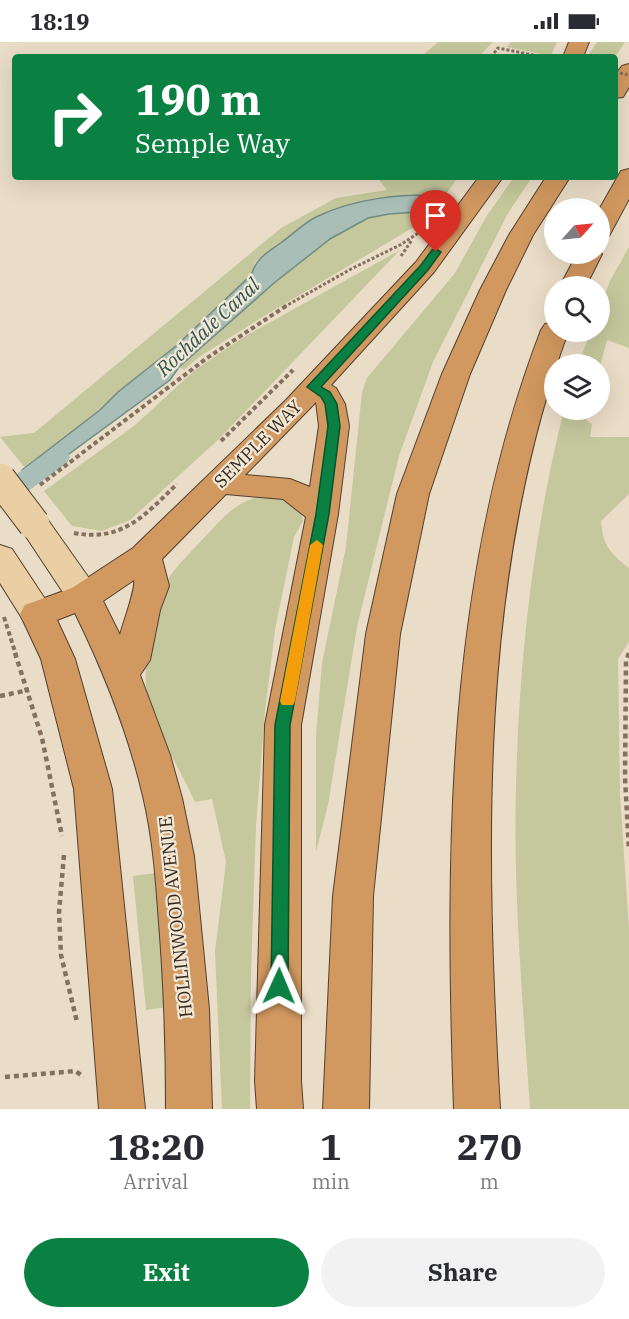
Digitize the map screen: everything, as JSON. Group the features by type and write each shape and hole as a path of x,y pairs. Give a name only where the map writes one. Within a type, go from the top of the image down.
{"highway":[{"path":"618,88 629,72"},
{"path":"610,212 629,176"},
{"name":"SEMPLE WAY","path":"37,614 84,597 145,556 220,483 307,375 425,267 489,180"},
{"path":"346,1109 353,896 383,634 412,494 456,374 493,290 521,236 556,180"},
{"path":"477,1109 470,975 472,777 482,643 499,534 517,446 539,371 550,342"},
{"path":"280,1109 283,725 322,514 334,426 331,404 326,394 307,375"},
{"path":"220,483 290,489 302,496 322,514"},
{"path":"122,674 132,660 143,610 152,586 145,556"},
{"name":"HOLLINWOOD AVENUE","path":"84,597 122,674 152,755 163,798 174,856 187,1009 189,1109"},
{"path":"37,614 58,659 93,789 122,1109"}],"main road":[{"name":"HOLLINWOOD AVENUE","path":"0,479 84,597"},
{"path":"0,557 37,614"}],"path":[{"path":"493,54 503,42"},
{"path":"498,48 529,54"},
{"path":"399,260 420,231"},
{"path":"36,488 216,350 343,274 412,239"},
{"path":"213,449 307,375"},
{"path":"68,531 102,535 118,532 133,525 181,480"},
{"path":"0,607 29,690 42,738 65,848 59,912 61,955 80,1033"},
{"path":"629,653 626,661 629,850"},
{"path":"0,696 29,690"},
{"path":"5,1077 75,1071 87,1079 87,1071"}],"green space":[{"path":"438,42 493,42 481,54 424,54"},
{"path":"511,42 557,42 552,54 507,47"},
{"path":"597,42 625,42 617,54 589,54"},
{"path":"379,180 456,180 444,197 338,208 314,218 256,261 251,275 176,346 118,392 100,410 25,468 0,437 34,433 281,228 336,198 387,190"},
{"path":"512,180 530,180 507,215 433,362 399,456 357,627 328,805 316,852 316,736 322,663 346,547 362,392 367,378 455,273 486,217"},
{"path":"432,211 414,227 264,316 199,357 184,370 179,367 274,283 330,239 368,218 388,214"},
{"path":"629,247 629,348 610,341 610,281"},
{"path":"400,250 219,439 130,520 102,531 72,526 44,491 134,426 195,370 242,338"},
{"path":"587,342 606,342 603,354 582,354"},
{"path":"562,420 586,420 592,424 590,437 629,437 629,494 601,521 606,543 617,558 629,568 629,642 618,659 620,794 629,929 629,1109 530,1109 517,908 516,787 524,644 536,550"},
{"path":"267,495 282,497 301,510 303,521 294,537 275,630 265,711 256,826 251,974 250,1109 222,1109 215,951 226,862 212,799 195,802 155,721 147,693 146,671 151,629 157,604 163,587 173,572 230,511 246,501"},
{"path":"155,873 168,1007 146,1010 133,876"}],"water":[{"path":"413,195 444,197 432,211 368,218 330,239 274,283 179,367 170,380 32,481 22,470 100,410 118,392 176,346 251,275 257,263 264,256 312,219 330,211 379,198"}],"waterway":[{"name":"Rochdale Canal","path":"0,499 58,457"}],"slow traffic":[{"path":"287,701 317,545"}],"route":[{"path":"279,986 283,725 322,514 334,426 331,404 326,394 313,387 425,267 436,252"}]}
